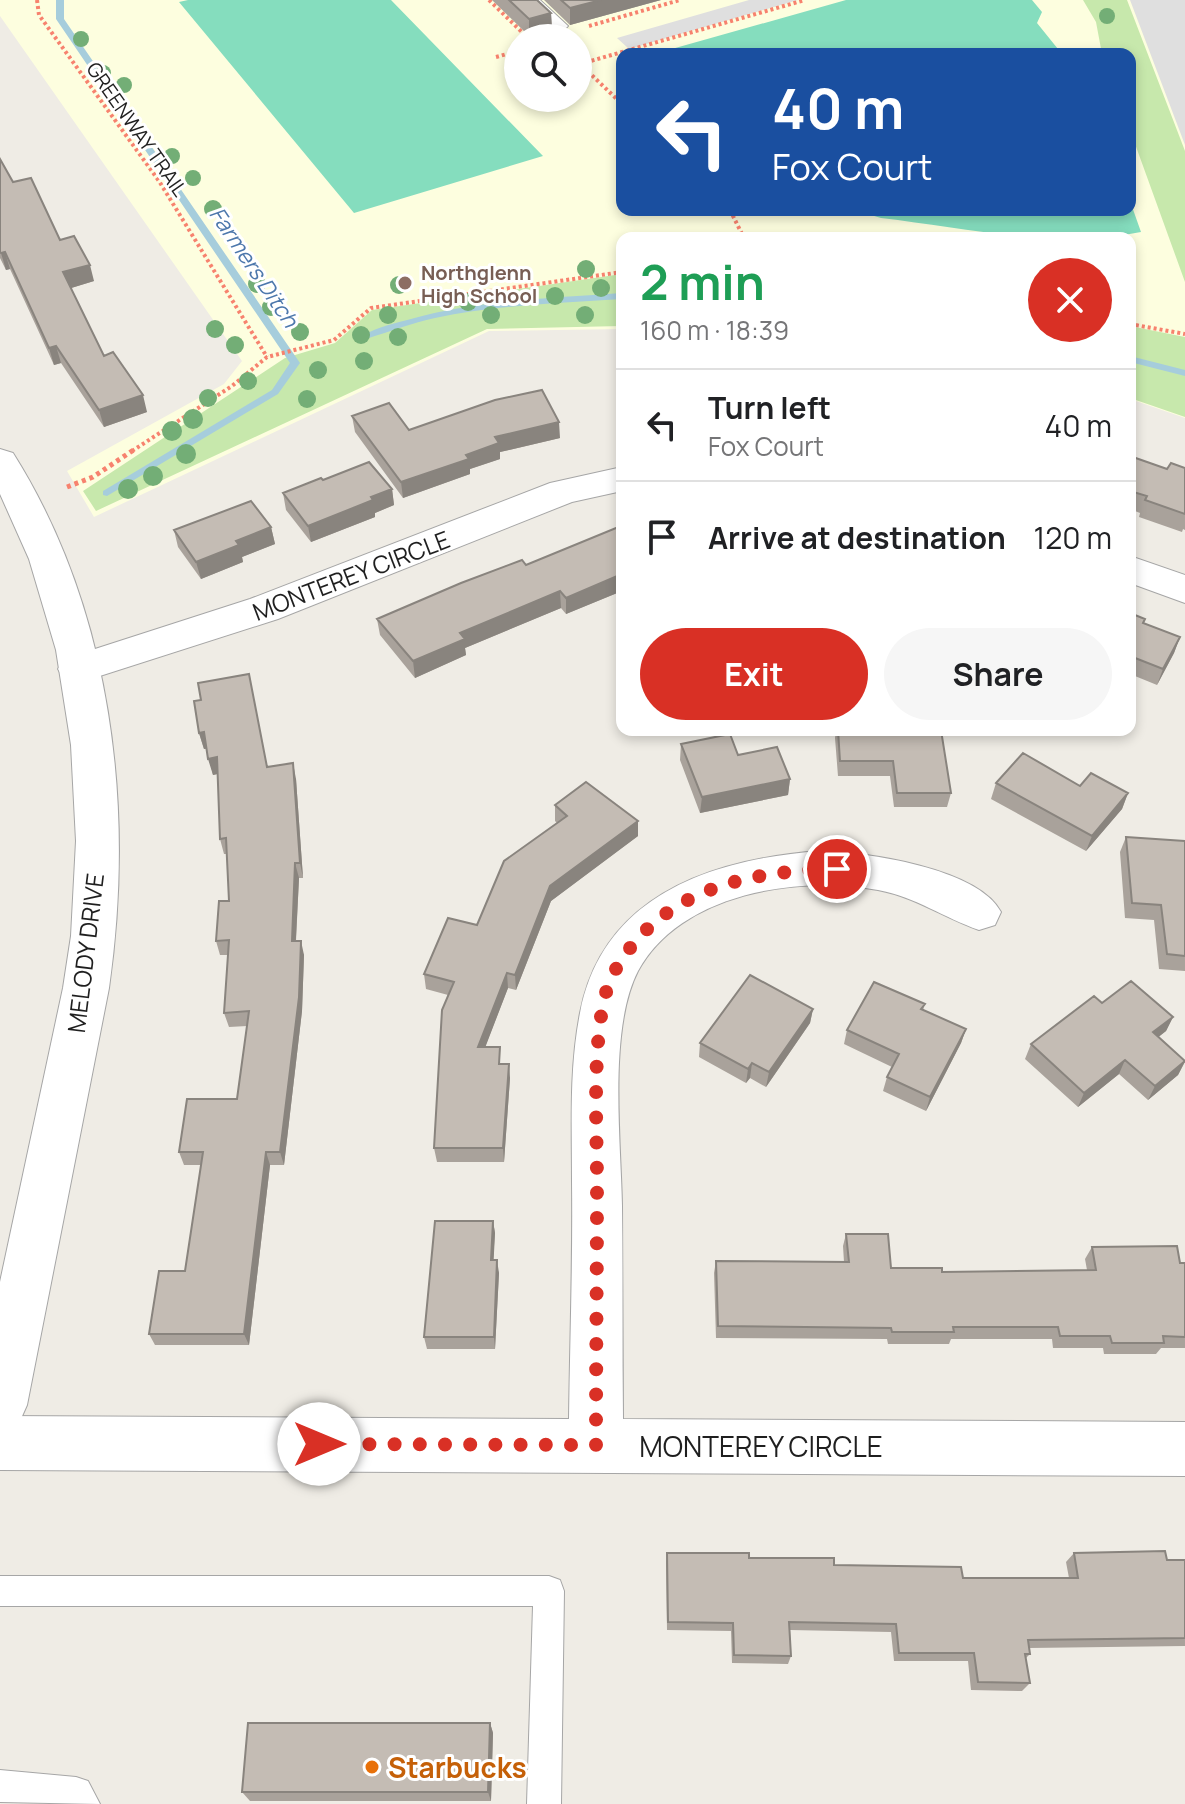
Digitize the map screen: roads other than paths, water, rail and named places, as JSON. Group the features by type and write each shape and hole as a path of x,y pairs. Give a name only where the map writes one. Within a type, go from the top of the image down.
{"street":[{"name":"MELODY DRIVE","path":"0,461 27,510 48,558 88,714 96,795 93,935 83,1004 0,1405"},
{"name":"MONTEREY CIRCLE","path":"78,669 264,609 563,492 616,480"},
{"path":"1136,571 1185,590"},
{"path":"596,1445 597,1072 605,998 623,957 650,924 690,897 775,872 862,869 897,874 930,885 979,912"},
{"name":"MONTEREY CIRCLE","path":"0,1443 1185,1449"}],"lane":[{"path":"531,0 558,24"},
{"path":"0,1591 549,1591 544,1804"},
{"path":"0,1786 76,1793 83,1804"}],"waterway":[{"name":"Farmers Ditch","path":"60,0 60,19 295,363 275,392 107,493"},
{"path":"369,335 400,324 462,310 616,296"},
{"path":"1136,361 1185,373"}],"place":[{"name":"Northglenn High School","path":"405,283"},
{"name":"Starbucks","path":"372,1767"}]}
